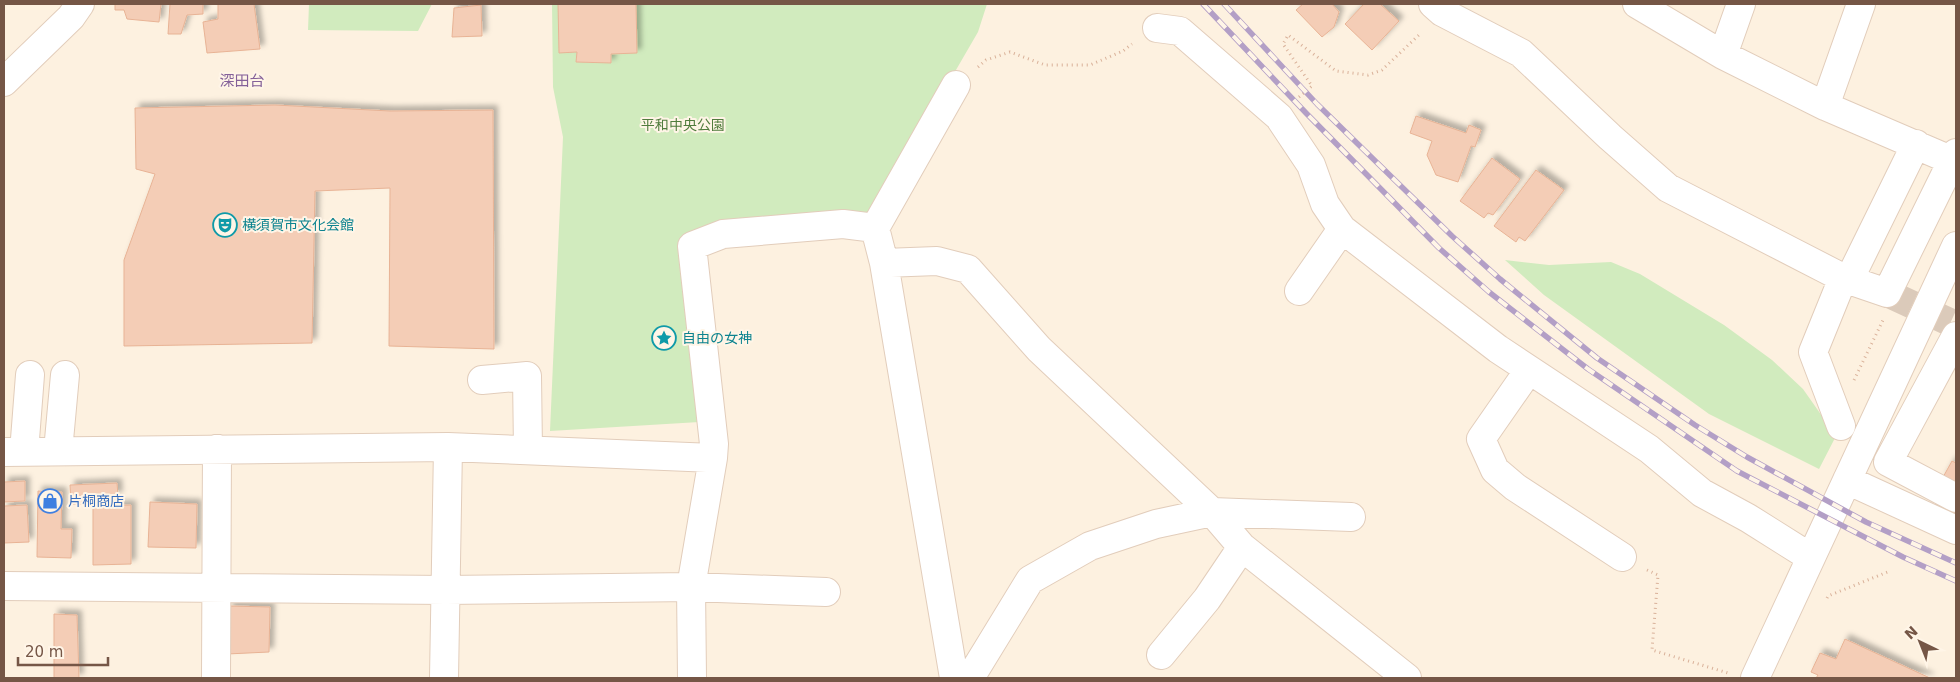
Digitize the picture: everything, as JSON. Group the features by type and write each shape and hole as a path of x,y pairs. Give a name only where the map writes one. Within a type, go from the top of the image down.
{"street":[{"path":"4,82 71,17 80,4"},
{"path":"1442,7 1521,53 1610,137 1668,188 1846,279 1886,303 1955,157 1916,144 1825,106 1723,55 1637,4"},
{"path":"1723,55 1741,4"},
{"path":"1825,106 1861,4"},
{"path":"1157,28 1180,31 1279,116 1311,165 1325,204 1342,229 1498,349 1649,449 1702,494 1748,518 1810,557"},
{"path":"954,678 884,263 875,228 956,85"},
{"path":"1839,422 1814,352 1846,279 1916,144"},
{"path":"692,678 691,587 714,458 714,444 692,246 723,234 844,224 875,228"},
{"path":"1299,290 1342,229"},
{"path":"1744,676 1810,557 1956,246"},
{"path":"884,263 937,261 968,269 1039,349 1212,512 1242,547 1407,678"},
{"path":"1956,336 1888,462 1956,498"},
{"path":"1529,370 1481,440 1495,470 1515,487 1634,564"},
{"path":"30,375 14,452 448,447 714,458"},
{"path":"58,451 65,375"},
{"path":"482,380 527,376 528,450"},
{"path":"444,678 448,447"},
{"path":"216,678 217,449"},
{"path":"1846,480 1956,530"},
{"path":"970,678 1030,580 1090,546 1156,524 1212,512 1351,517"},
{"path":"1161,655 1207,599 1242,547"},
{"path":"4,586 446,590 691,587 826,592"}],"path":[{"path":"1312,86 1284,44 1288,35 1336,71 1368,75 1382,70 1442,7"},
{"path":"956,85 986,60 1010,52 1045,65 1090,65 1123,51 1157,28"},
{"path":"1839,422 1886,303"},
{"path":"1634,564 1658,576 1652,650 1744,676"},
{"path":"1824,604 1828,596 1890,571"}],"green space":[{"path":"309,4 432,4 418,31 308,30"},
{"name":"平和中央公園","path":"552,4 987,4 978,32 866,225 693,246 716,421 550,431 563,137 553,87"},
{"path":"1505,260 1549,265 1611,262 1640,274 1724,325 1772,360 1803,389 1836,436 1819,469 1709,414 1544,295"}],"building":[{"path":"115,4 161,4 159,22 127,19 124,10 115,10"},
{"path":"170,4 203,4 203,14 187,15 181,34 168,34"},
{"path":"218,4 254,4 260,49 207,53 203,22 218,19"},
{"path":"558,4 636,4 637,53 611,54 611,63 576,62 577,52 559,53"},
{"path":"1303,4 1332,4 1339,12 1334,27 1322,37 1296,10"},
{"path":"1364,4 1380,4 1399,21 1372,50 1345,24"},
{"path":"481,5 482,36 452,37 454,8"},
{"name":"横須賀市文化会館","path":"275,105 390,111 493,110 494,349 389,346 390,188 315,191 312,343 124,346 124,260 155,174 136,169 135,108"},
{"path":"1416,116 1466,133 1469,125 1481,130 1475,147 1471,146 1458,182 1436,175 1427,155 1432,141 1410,133"},
{"path":"1492,158 1520,179 1493,215 1488,213 1484,218 1460,201"},
{"path":"1536,170 1564,190 1525,241 1519,237 1516,242 1494,226"},
{"path":"1952,461 1956,463 1956,487 1942,479"},
{"path":"25,481 25,501 4,502 4,482"},
{"path":"117,483 118,496 91,496 94,505 71,504 70,485"},
{"path":"38,491 62,492 61,529 72,529 71,558 37,557"},
{"path":"150,502 197,504 196,548 148,547"},
{"path":"27,505 29,542 4,543 4,506"},
{"path":"131,505 131,564 93,565 93,506"},
{"path":"229,606 270,607 269,652 227,654"},
{"path":"54,614 77,615 79,678 54,678"},
{"path":"1845,639 1930,678 1816,678 1818,675 1811,672 1820,653 1836,659"}],"tunnel":[{"path":"1887,293 1956,325"}],"railway":[{"path":"1203,4 1306,113 1439,248 1489,292 1588,369 1737,471 1903,557 1956,581"},
{"path":"1224,4 1317,104 1452,236 1500,279 1597,358 1695,425 1747,457 1866,522 1956,563"}],"place":[{"name":"横須賀市文化会館","path":"225,225"},
{"name":"自由の女神","path":"664,338"},
{"name":"片桐商店","path":"50,501"}],"district":[{"name":"深田台","path":"242,81"}]}
